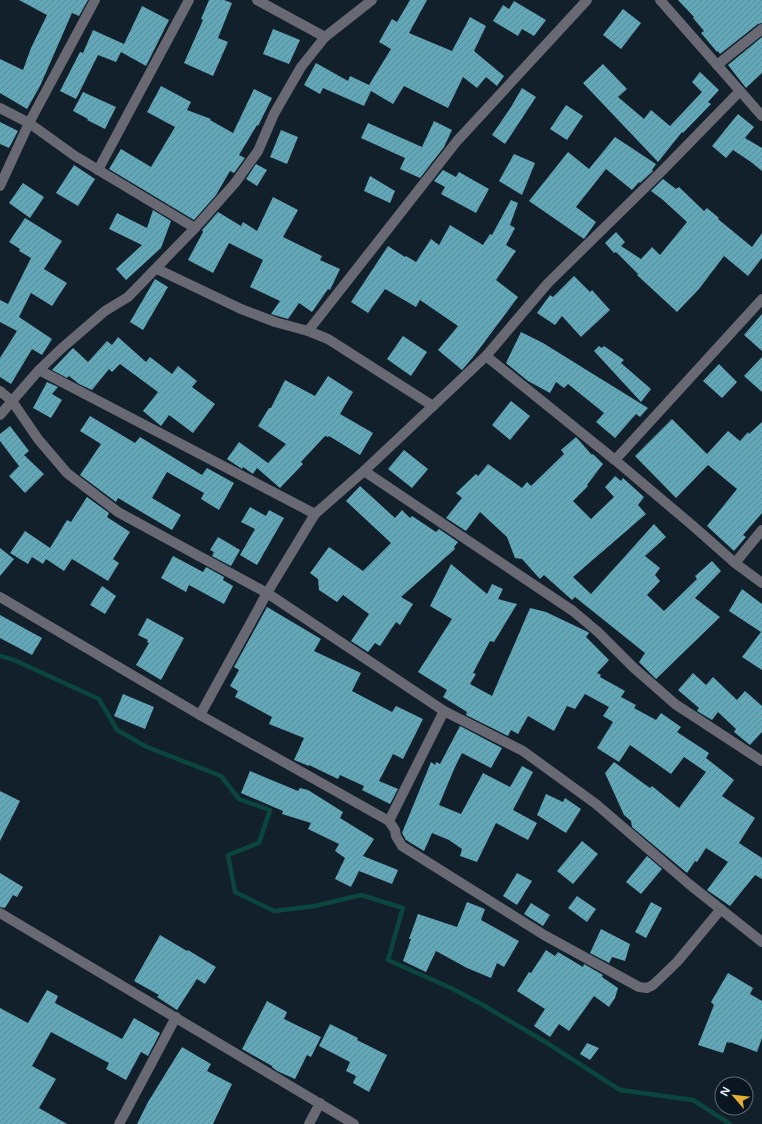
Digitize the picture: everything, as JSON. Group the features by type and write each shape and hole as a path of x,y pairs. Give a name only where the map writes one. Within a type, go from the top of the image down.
{"street":[{"path":"0,186 29,123 95,0"},
{"path":"98,170 189,0"},
{"path":"257,0 325,37"},
{"path":"0,415 39,370 105,311 128,297 195,228 235,183 258,151 274,114 297,73 325,37 372,0"},
{"path":"308,331 457,141 588,0"},
{"path":"660,0 762,116"},
{"path":"717,65 762,29"},
{"path":"200,715 267,593 315,514 364,471 486,356 548,283 661,172 740,91"},
{"path":"0,108 29,123 74,156 195,228"},
{"path":"156,268 241,309 275,322 308,331 328,339 433,406"},
{"path":"615,460 762,299"},
{"path":"486,356 615,460 735,563 762,583"},
{"path":"39,370 315,514"},
{"path":"0,391 12,401 38,439 67,473 118,512 267,593 444,711 523,751 596,804 689,884 762,942"},
{"path":"364,471 573,610 598,632 634,668 675,704 762,761"},
{"path":"735,563 762,530"},
{"path":"0,597 200,715 389,821 402,846 544,935 640,987 647,988 653,985 677,962 721,909"},
{"path":"389,821 444,711"},
{"path":"0,913 354,1124"},
{"path":"119,1124 176,1017"},
{"path":"309,1124 320,1103"}],"building":[{"path":"19,0 88,0 79,16 72,13 40,86 27,109 0,93 0,59 23,70 31,48 47,15"},
{"path":"209,0 224,0 232,3 218,38 228,42 213,76 184,63 203,20 201,19"},
{"path":"410,0 427,0 409,33 452,51 470,17 486,26 474,51 504,76 497,86 486,77 477,88 463,77 448,108 404,86 393,104 371,91 364,106 323,88 320,94 304,85 316,63 348,81 350,76 369,85 391,49 379,42 392,19 397,22"},
{"path":"678,0 762,0 762,23 758,24 720,54 701,33 704,31 693,18 694,17"},
{"path":"514,1 546,20 534,36 522,29 518,36 493,21 503,5 509,9"},
{"path":"142,6 169,20 146,66 121,52 116,62 98,55 76,99 60,91 80,52 83,53 93,30 124,44"},
{"path":"623,9 641,23 621,49 603,35"},
{"path":"273,29 300,40 289,64 263,54"},
{"path":"762,37 762,73 746,88 728,65"},
{"path":"603,64 627,89 618,97 644,119 651,110 670,126 702,92 692,82 700,72 719,90 708,102 711,104 683,133 682,132 658,162 583,83"},
{"path":"161,86 191,102 187,110 211,119 210,120 233,133 254,89 272,98 258,126 257,125 239,155 245,158 234,173 230,171 216,195 194,220 109,169 121,149 151,167 175,127 147,112"},
{"path":"522,88 536,97 505,144 492,135"},
{"path":"83,92 116,107 105,129 73,111"},
{"path":"566,105 583,116 567,140 550,129"},
{"path":"738,114 754,127 745,138 762,148 762,171 733,150 726,158 712,146"},
{"path":"434,121 452,130 444,147 420,178 400,169 405,158 361,138 368,123 422,147"},
{"path":"0,122 18,131 9,148 0,144"},
{"path":"281,130 298,137 287,164 270,157"},
{"path":"615,137 656,164 652,170 653,171 640,183 639,182 632,190 606,169 576,207 596,222 584,239 529,201 568,152 589,169"},
{"path":"514,154 535,163 522,195 499,181"},
{"path":"256,164 267,170 257,186 246,179"},
{"path":"74,165 95,179 78,206 56,193"},
{"path":"443,170 456,177 459,172 489,189 476,213 441,194 445,187 434,181"},
{"path":"370,176 395,191 390,203 364,191"},
{"path":"663,179 676,189 679,187 704,211 707,208 752,247 762,233 762,258 748,276 724,256 699,289 677,312 605,243 616,232 625,242 621,246 641,259 652,247 660,255 687,222 651,191"},
{"path":"23,183 44,197 30,218 9,203"},
{"path":"273,197 298,210 283,237 322,256 320,260 340,269 330,290 328,289 312,312 299,303 288,319 271,314 280,301 250,287 263,260 229,243 213,273 188,260 203,232 202,230 218,212 241,226 243,222 257,231"},
{"path":"511,200 518,203 510,225 515,228 506,245 516,251 496,280 518,297 462,370 438,350 458,326 420,300 416,307 385,289 368,313 351,302 388,246 416,262 431,239 439,245 450,225 483,245 490,234 492,235"},
{"path":"153,210 171,221 161,248 126,280 116,269 142,245 109,229 117,213 147,228"},
{"path":"25,218 62,241 44,269 67,283 52,306 31,293 19,317 52,339 42,355 32,349 11,384 0,377 0,358 17,331 0,322 0,300 8,304 31,258 19,251 20,249 9,242"},
{"path":"574,276 590,292 592,290 610,310 581,337 562,316 555,325 537,313 550,295 553,297"},
{"path":"155,279 168,287 143,330 130,322"},
{"path":"762,314 762,351 744,335"},
{"path":"521,332 543,343 648,408 640,417 636,414 615,438 596,422 604,413 568,384 564,388 556,382 550,393 528,381 506,363"},
{"path":"403,336 427,352 411,376 387,359"},
{"path":"118,337 146,362 150,357 172,374 178,366 197,381 192,387 215,404 193,433 169,415 161,426 143,411 158,392 120,364 112,372 109,369 92,390 79,384 69,376 67,378 52,370 73,348 88,362 107,341 112,345"},
{"path":"599,346 602,348 604,346 624,360 621,363 651,389 641,402 594,351"},
{"path":"762,357 762,392 744,376"},
{"path":"719,364 737,382 722,398 703,381"},
{"path":"328,376 353,392 340,414 373,433 360,455 329,436 325,436 301,462 303,464 280,488 257,468 253,474 227,459 239,442 268,463 286,444 258,426 269,408 271,408 285,380 315,396"},
{"path":"47,382 58,387 52,394 62,400 51,418 33,408"},
{"path":"511,401 530,416 510,440 492,425"},
{"path":"90,416 135,443 140,437 202,475 207,468 234,483 219,510 201,499 204,493 167,472 152,498 181,515 172,530 118,498 116,502 80,475 101,444 80,431"},
{"path":"672,419 707,454 728,431 740,441 748,432 749,434 762,422 762,513 743,535 746,537 734,551 707,526 737,489 708,465 676,498 635,456"},
{"path":"10,426 29,451 24,455 44,474 25,493 9,476 19,466 0,441 0,434"},
{"path":"576,437 592,455 593,454 603,464 587,485 588,486 573,501 591,519 614,497 605,487 615,476 621,481 623,478 644,497 638,505 646,514 573,577 591,594 654,524 666,537 645,556 660,568 655,575 660,581 647,595 664,611 697,579 695,576 712,561 721,571 695,598 720,617 656,679 639,662 645,653 575,597 572,600 544,575 540,579 522,559 515,558 507,537 480,512 466,531 446,518 462,498 456,493 476,474 478,476 488,464 522,488 527,482 531,486 564,454 561,450"},
{"path":"404,450 428,469 412,488 388,469"},
{"path":"360,486 395,518 402,510 410,518 412,516 436,532 439,529 458,542 454,547 455,549 401,597 413,604 400,625 396,622 380,646 375,643 368,652 351,641 369,614 343,595 337,602 319,590 318,579 310,573 329,547 363,571 391,543 346,501"},
{"path":"87,497 109,513 107,517 130,532 113,559 119,563 108,581 72,559 64,571 46,559 43,564 32,557 28,564 10,553 25,531 50,548 67,520 71,522"},
{"path":"250,507 266,516 269,510 284,518 257,565 240,555 255,529 241,522"},
{"path":"218,537 240,550 231,566 212,556 214,552 210,550"},
{"path":"0,548 14,559 0,576"},
{"path":"173,556 203,572 206,567 224,577 223,580 233,586 224,604 189,585 186,592 161,578"},
{"path":"451,564 487,594 492,584 503,589 498,599 517,604 494,642 490,641 473,673 476,674 470,684 492,696 530,608 546,612 588,632 589,633 586,637 609,660 597,673 601,675 600,677 625,691 621,697 636,705 634,708 656,720 661,713 681,727 677,732 709,753 706,758 734,780 722,796 755,818 739,843 762,858 762,879 755,875 730,906 707,890 728,862 706,848 697,862 695,861 687,873 632,827 631,821 624,815 605,773 614,762 650,788 652,786 679,808 706,772 684,757 671,774 630,745 619,762 597,748 613,722 603,716 609,707 585,694 575,709 567,706 554,731 528,716 518,734 511,730 508,736 466,715 467,712 443,697 447,690 418,672 452,619 430,606"},
{"path":"102,586 116,596 105,614 90,605"},
{"path":"742,589 762,604 762,670 742,657 761,632 729,611"},
{"path":"267,607 321,639 314,651 361,673 352,691 392,712 396,706 423,719 403,759 393,754 379,781 398,789 390,804 362,790 364,786 340,775 338,779 309,765 294,760 304,738 269,724 272,717 235,697 238,691 230,686 239,670 234,667"},
{"path":"0,615 42,638 32,655 0,638"},
{"path":"147,618 184,638 161,680 136,665 149,643 147,642 148,640 138,635"},
{"path":"693,673 706,685 713,677 737,700 745,691 762,706 762,732 750,745 734,732 736,729 718,712 712,720 697,711 699,708 678,690"},
{"path":"123,694 154,707 145,729 114,716"},
{"path":"460,726 502,748 491,768 462,753 439,805 461,814 483,773 510,787 522,766 533,772 513,810 537,823 528,840 496,823 477,862 460,856 462,849 449,840 432,833 424,851 406,840 402,833 431,762 435,765 436,762 440,764"},
{"path":"250,771 298,791 300,788 308,790 343,812 340,818 374,839 363,856 398,870 392,884 359,871 351,887 335,879 345,858 335,851 339,844 308,829 311,823 282,814 283,811 241,793"},
{"path":"0,791 20,801 0,841"},
{"path":"546,794 563,802 565,798 581,809 566,833 537,815"},
{"path":"582,841 598,854 573,884 557,871"},
{"path":"647,856 662,869 641,894 626,882"},
{"path":"0,873 23,887 17,897 13,895 5,908 0,907"},
{"path":"517,873 532,881 517,905 503,896"},
{"path":"577,896 596,909 587,922 568,908"},
{"path":"467,902 485,909 481,920 519,941 504,967 497,963 491,978 467,968 436,951 426,972 403,961 418,914 457,927"},
{"path":"651,902 662,908 646,938 635,932"},
{"path":"531,903 550,915 543,926 524,914"},
{"path":"601,929 630,944 625,961 612,957 609,963 590,953"},
{"path":"160,935 216,967 205,984 197,979 177,1010 157,997 159,995 134,981"},
{"path":"546,950 555,956 558,952 583,967 584,964 603,975 602,977 618,988 615,998 609,1007 594,996 569,1031 559,1024 550,1037 534,1026 545,1009 517,991"},
{"path":"728,973 753,988 750,994 762,1001 762,1038 757,1052 730,1042 727,1042 723,1053 698,1045 714,1005 711,1002"},
{"path":"47,990 58,996 55,1003 122,1039 134,1018 160,1033 148,1056 141,1052 126,1080 106,1069 109,1063 51,1032 32,1066 56,1079 39,1108 67,1124 0,1124 0,1008 28,1023"},
{"path":"267,1001 287,1012 284,1019 321,1037 311,1057 307,1055 295,1079 277,1071 272,1066 242,1049"},
{"path":"330,1024 387,1055 369,1092 353,1083 356,1076 346,1071 350,1062 319,1046"},
{"path":"587,1043 599,1048 590,1060 580,1054"},
{"path":"182,1047 211,1064 207,1071 232,1084 213,1124 137,1124 148,1102"}],"waterway":[{"path":"0,656 14,660 99,699 117,730 147,747 221,776 239,799 270,810 259,843 228,855 235,892 274,911 315,906 361,895 403,908 388,960 451,988 483,1005 547,1043 620,1090 693,1100 730,1124"}]}
